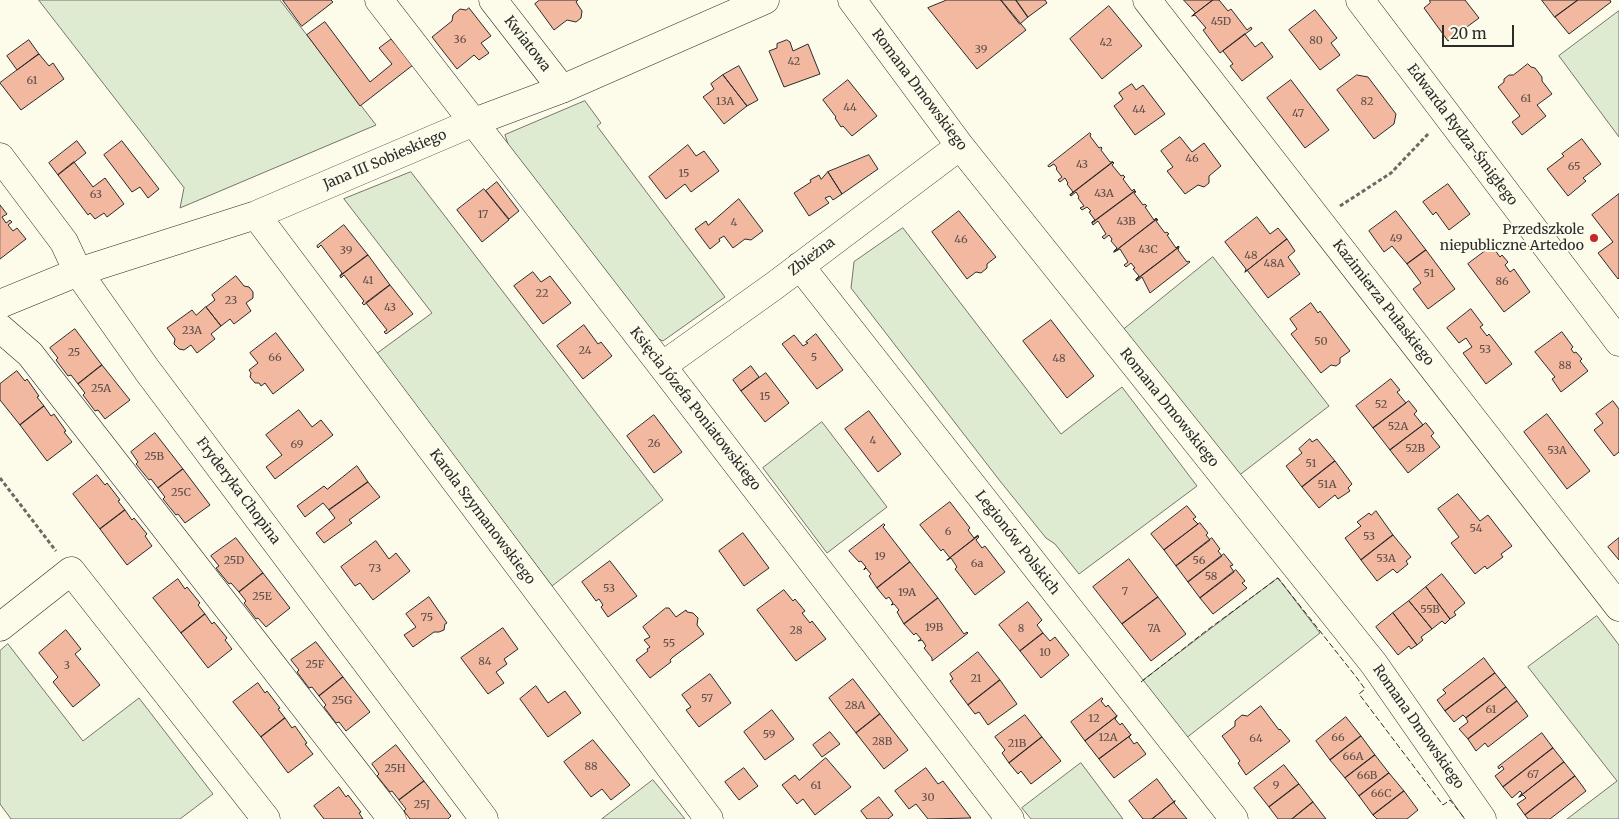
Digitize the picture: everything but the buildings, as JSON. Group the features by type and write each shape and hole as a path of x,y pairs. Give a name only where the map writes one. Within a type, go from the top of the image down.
{"street":[{"name":"Księcia Józefa Poniatowskiego","path":"379,0 1010,819"},
{"name":"Kwiatowa","path":"493,0 562,89"},
{"name":"Jana III Sobieskiego","path":"0,304 78,272 256,216 474,122 562,89 765,0"},
{"name":"Romana Dmowskiego","path":"852,0 960,146 1374,664 1482,819"},
{"name":"Kazimierza Pułaskiego","path":"1147,0 1619,607"},
{"name":"Edwarda Rydza-Śmigłego","path":"1360,0 1619,342"},
{"name":"Zbieżna","path":"662,366 800,266 960,146"},
{"name":"Fryderyka Chopina","path":"0,157 64,242 78,272 153,378 484,819"},
{"name":"Karola Szymanowskiego","path":"256,216 709,819"},
{"name":"Legionów Polskich","path":"800,266 1234,819"},
{"path":"0,328 30,354 392,819"},
{"path":"0,627 71,571 266,819"}],"path":[{"path":"1318,220 1391,173 1446,114"},
{"path":"0,478 71,571"}],"green space":[{"path":"39,0 280,0 376,125 180,208 184,188"},
{"path":"1619,11 1619,137 1559,56"},
{"path":"585,101 601,123 597,126 725,297 663,341 652,336 510,150 505,135"},
{"path":"411,172 663,500 552,586 376,354 432,313 344,199"},
{"path":"903,228 1061,434 1122,387 1197,486 1079,574 1055,544 1046,538 1000,481 851,288 854,262"},
{"path":"1213,257 1329,406 1237,477 1123,330"},
{"path":"822,422 887,507 827,553 763,468"},
{"path":"1278,578 1320,633 1185,739 1141,682"},
{"path":"1597,616 1619,645 1619,819 1567,819 1617,781 1528,667"},
{"path":"8,644 83,741 139,698 213,794 180,819 11,819 0,804 0,651"},
{"path":"1081,763 1123,819 1031,819 1022,808"},
{"path":"653,780 685,819 602,819"}],"fence":[{"path":"1141,682 1278,578 1365,689 1359,694 1443,805 1450,800 1465,819"}],"place":[{"name":"Przedszkole niepubliczne Artedoo","path":"1594,238"}]}
